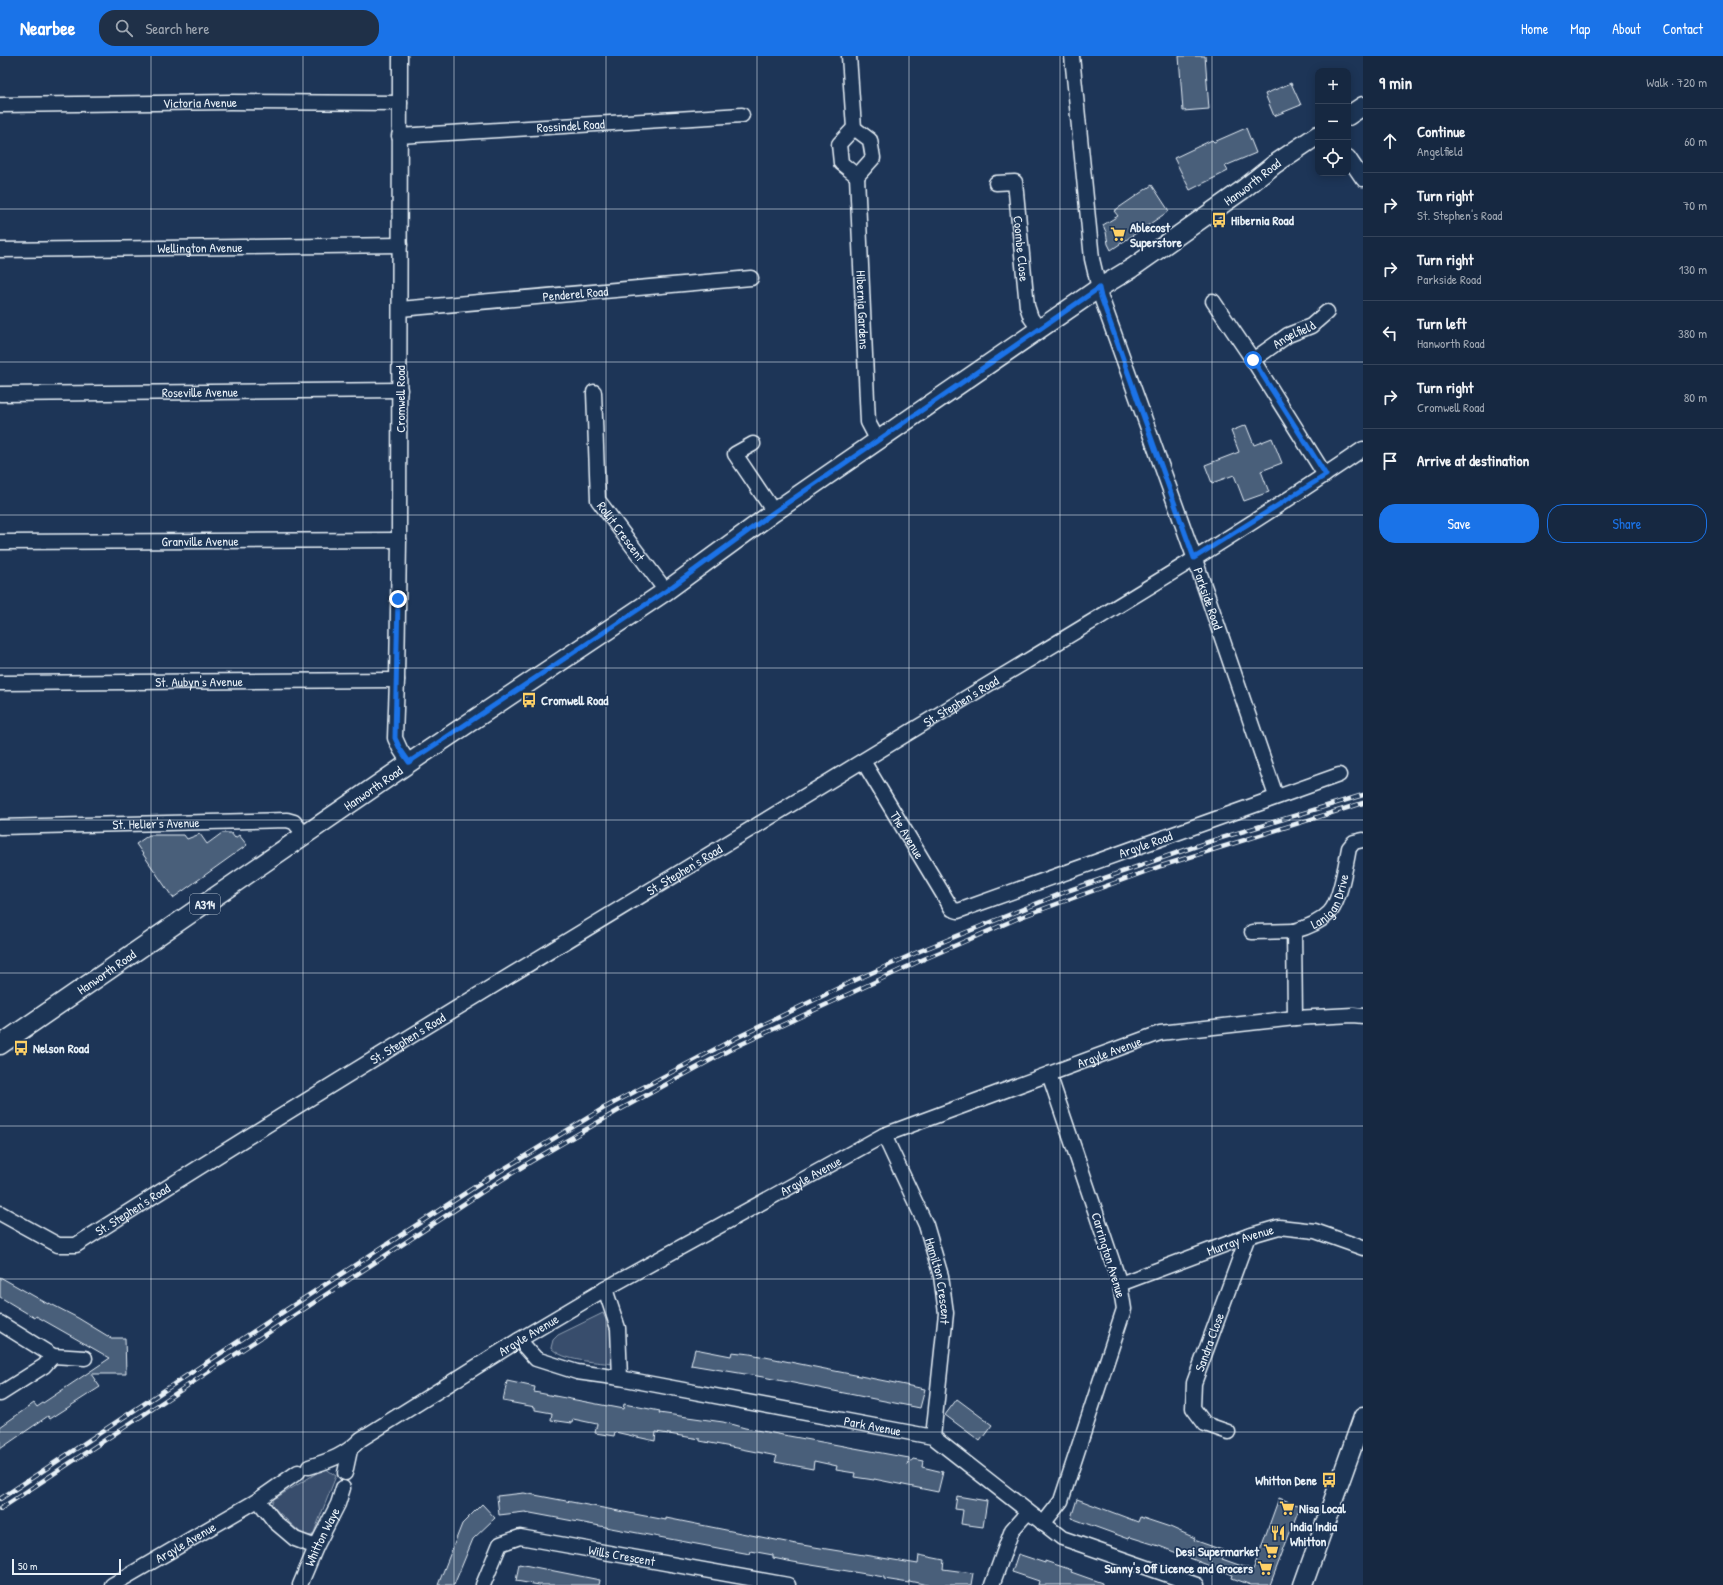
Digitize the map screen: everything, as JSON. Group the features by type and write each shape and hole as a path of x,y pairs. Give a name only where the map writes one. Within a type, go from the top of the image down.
{"main road":[{"path":"1351,114 1363,106"},
{"name":"Hanworth Road","path":"0,1045 409,762 666,591 774,512 878,442 1099,288 1132,268 1241,191 1275,164 1315,138"},
{"path":"1303,1585 1363,1416"}],"street":[{"name":"Cromwell Road","path":"400,56 399,540 395,738 400,749 409,762"},
{"path":"849,56 854,128 839,144 841,163 857,176 873,158 870,140 854,128"},
{"path":"1072,56 1092,259 1099,288"},
{"name":"Victoria Avenue","path":"0,105 231,102 400,103"},
{"name":"Rossindel Road","path":"399,136 742,115"},
{"path":"1351,161 1363,179"},
{"name":"Hibernia Gardens","path":"857,176 868,422 878,442"},
{"name":"Coombe Close","path":"996,183 1015,182 1027,306 1031,318 1040,330"},
{"name":"Wellington Avenue","path":"0,250 400,245"},
{"name":"Penderel Road","path":"400,310 751,278"},
{"name":"Parkside Road","path":"1099,288 1276,796"},
{"path":"1213,301 1253,360 1326,475"},
{"name":"Angelfield","path":"1253,360 1288,335 1312,326 1327,312"},
{"name":"Roseville Avenue","path":"0,394 400,390"},
{"name":"Rollit Crescent","path":"594,392 598,500 666,591"},
{"path":"753,444 735,454 774,512"},
{"name":"St. Stephen's Road","path":"0,1213 58,1245 76,1245 692,864 1194,558 1326,475 1363,449"},
{"name":"Granville Avenue","path":"0,542 399,540"},
{"name":"St. Aubyn's Avenue","path":"0,683 397,680"},
{"name":"The Avenue","path":"863,761 952,909"},
{"name":"Argyle Road","path":"952,909 958,911 1276,796 1339,775"},
{"name":"St. Helier's Avenue","path":"0,827 287,820 294,822 305,835"},
{"name":"Lanigan Drive","path":"1252,932 1294,931 1306,928 1330,913 1337,900 1349,848 1354,842 1363,840"},
{"name":"Lanigan Drive","path":"1294,931 1295,1018"},
{"name":"Argyle Avenue","path":"112,1585 258,1500 304,1470 337,1458 350,1450 361,1439 519,1340 605,1289 884,1135 1160,1033 1295,1018 1353,1015 1363,1016"},
{"name":"Carrington Avenue","path":"1043,1524 1061,1501 1124,1308 1120,1284 1049,1074"},
{"name":"Hamilton Crescent","path":"884,1135 926,1225 941,1276 946,1313 933,1437"},
{"name":"Murray Avenue","path":"1120,1284 1248,1236 1279,1227 1315,1231 1363,1248"},
{"name":"Sandra Close","path":"1228,1432 1205,1424 1193,1408 1194,1383 1248,1236"},
{"path":"605,1289 618,1328 620,1378"},
{"path":"0,1323 53,1356 85,1358"},
{"name":"Park Avenue","path":"519,1340 536,1359 577,1372 620,1378 933,1437 1062,1538 1197,1585"},
{"path":"0,1394 44,1366 53,1356"},
{"path":"345,1473 350,1450"},
{"name":"Whitton Waye","path":"300,1585 316,1547 338,1504 343,1488"},
{"path":"258,1500 275,1522 295,1539 316,1547"},
{"path":"992,1585 1012,1530 1028,1512"},
{"name":"Wills Crescent","path":"483,1585 500,1544 520,1537 788,1585"}],"shaded area":[{"path":"603,1313 612,1333 612,1364 571,1358 557,1353 551,1348 553,1340 558,1335"},
{"path":"325,1468 336,1476 313,1535 305,1537 271,1505 274,1499"}],"building":[{"path":"1179,56 1205,56 1209,109 1183,111"},
{"path":"1291,83 1301,105 1274,116 1265,94"},
{"path":"1246,128 1256,153 1225,166 1228,171 1190,190 1174,158 1212,140 1214,142"},
{"path":"1152,185 1169,211 1111,250 1103,225 1118,216 1114,211"},
{"path":"1246,425 1254,445 1272,438 1282,463 1261,471 1269,492 1244,501 1234,475 1212,483 1205,465 1239,452 1231,431"},
{"path":"222,833 231,833 235,838 239,835 247,845 173,898 136,844 149,835 184,835 187,839 200,834 207,844"},
{"path":"0,1277 48,1304 49,1303 78,1318 111,1338 125,1338 126,1374 91,1374 100,1387 50,1419 48,1416 0,1449 0,1427 34,1403 37,1407 110,1358 36,1316 35,1318 0,1297"},
{"path":"695,1349 731,1356 732,1352 750,1354 925,1389 920,1408 763,1377 691,1365"},
{"path":"507,1381 535,1387 534,1392 623,1409 624,1404 660,1411 659,1413 723,1422 745,1428 909,1458 908,1465 913,1459 923,1461 922,1467 943,1472 938,1492 874,1479 854,1477 855,1473 836,1470 837,1466 814,1461 813,1469 775,1462 777,1456 700,1441 700,1439 656,1432 655,1441 615,1432 614,1436 595,1433 597,1424 573,1419 572,1423 551,1420 552,1413 535,1410 535,1407 503,1401"},
{"path":"957,1399 992,1425 980,1441 945,1415"},
{"path":"524,1493 666,1520 666,1518 796,1544 918,1564 919,1555 944,1560 943,1569 973,1573 971,1585 928,1585 909,1581 909,1583 884,1579 884,1577 773,1558 773,1555 751,1551 750,1554 525,1512 499,1515 497,1496"},
{"path":"957,1496 987,1501 983,1527 961,1524 963,1510 955,1509"},
{"path":"1279,1498 1300,1506 1270,1585 1251,1585 1232,1578 1233,1575 1159,1546 1130,1537 1129,1539 1071,1518 1077,1499 1138,1522 1140,1517 1170,1527 1195,1538 1194,1540 1225,1551 1222,1559 1253,1570"},
{"path":"482,1504 495,1518 473,1539 454,1585 438,1585 462,1524"},
{"path":"1018,1554 1072,1570 1071,1572 1102,1583 1102,1585 1038,1585 1039,1581 1012,1572"},
{"path":"519,1564 600,1580 599,1585 539,1585 516,1581"}],"railway":[{"path":"0,1499 487,1179 604,1108 736,1038 849,983 920,951 1070,890 1211,841 1363,795"},
{"path":"0,1509 482,1192 621,1109 733,1048 924,959 1021,917 1161,866 1363,803"}],"place":[{"name":"Hibernia Road","path":"1219,220"},
{"name":"Ablecost Superstore","path":"1118,234"},
{"name":"Cromwell Road","path":"529,700"},
{"name":"Nelson Road","path":"21,1048"},
{"name":"Whitton Dene","path":"1329,1480"},
{"name":"Nisa Local","path":"1287,1508"},
{"name":"India India Whitton","path":"1278,1533"},
{"name":"Desi Supermarket","path":"1271,1551"},
{"name":"Sunny's Off Licence and Grocers","path":"1265,1568"}],"route":[{"path":"398,599 395,738 400,749 409,762 666,591 774,512 878,442 1099,288 1194,558 1326,475 1253,360"}]}
